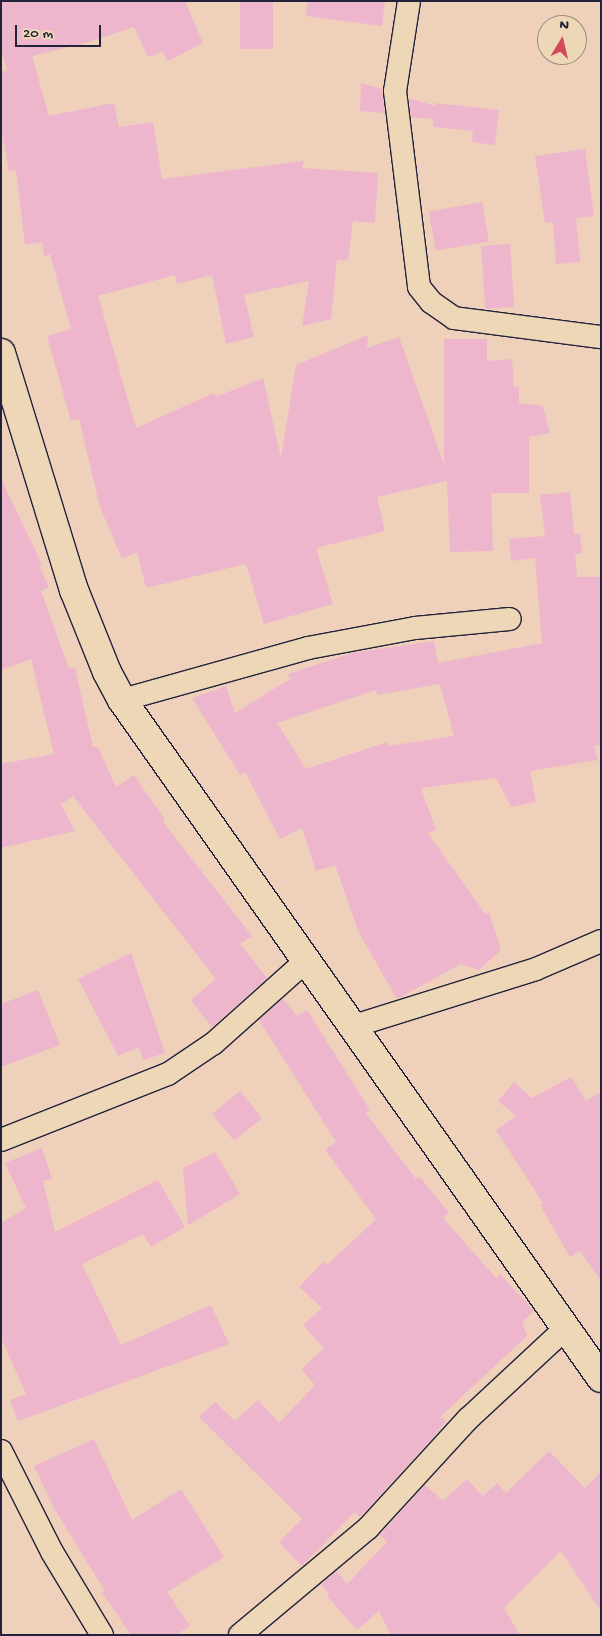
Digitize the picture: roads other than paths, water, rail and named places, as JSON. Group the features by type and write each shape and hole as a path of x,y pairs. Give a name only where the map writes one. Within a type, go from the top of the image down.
{"street":[{"path":"409,1 395,91 419,287 431,302 454,318 601,338"},
{"path":"1,353 74,590 107,672 122,700 308,959 601,1378"},
{"path":"122,700 308,648 415,628 510,619"},
{"path":"354,1026 536,970 601,942"},
{"path":"1,1140 168,1074 214,1043 308,959"},
{"path":"240,1635 368,1528 468,1419 567,1327"},
{"path":"1,1451 52,1552 102,1635"}]}
